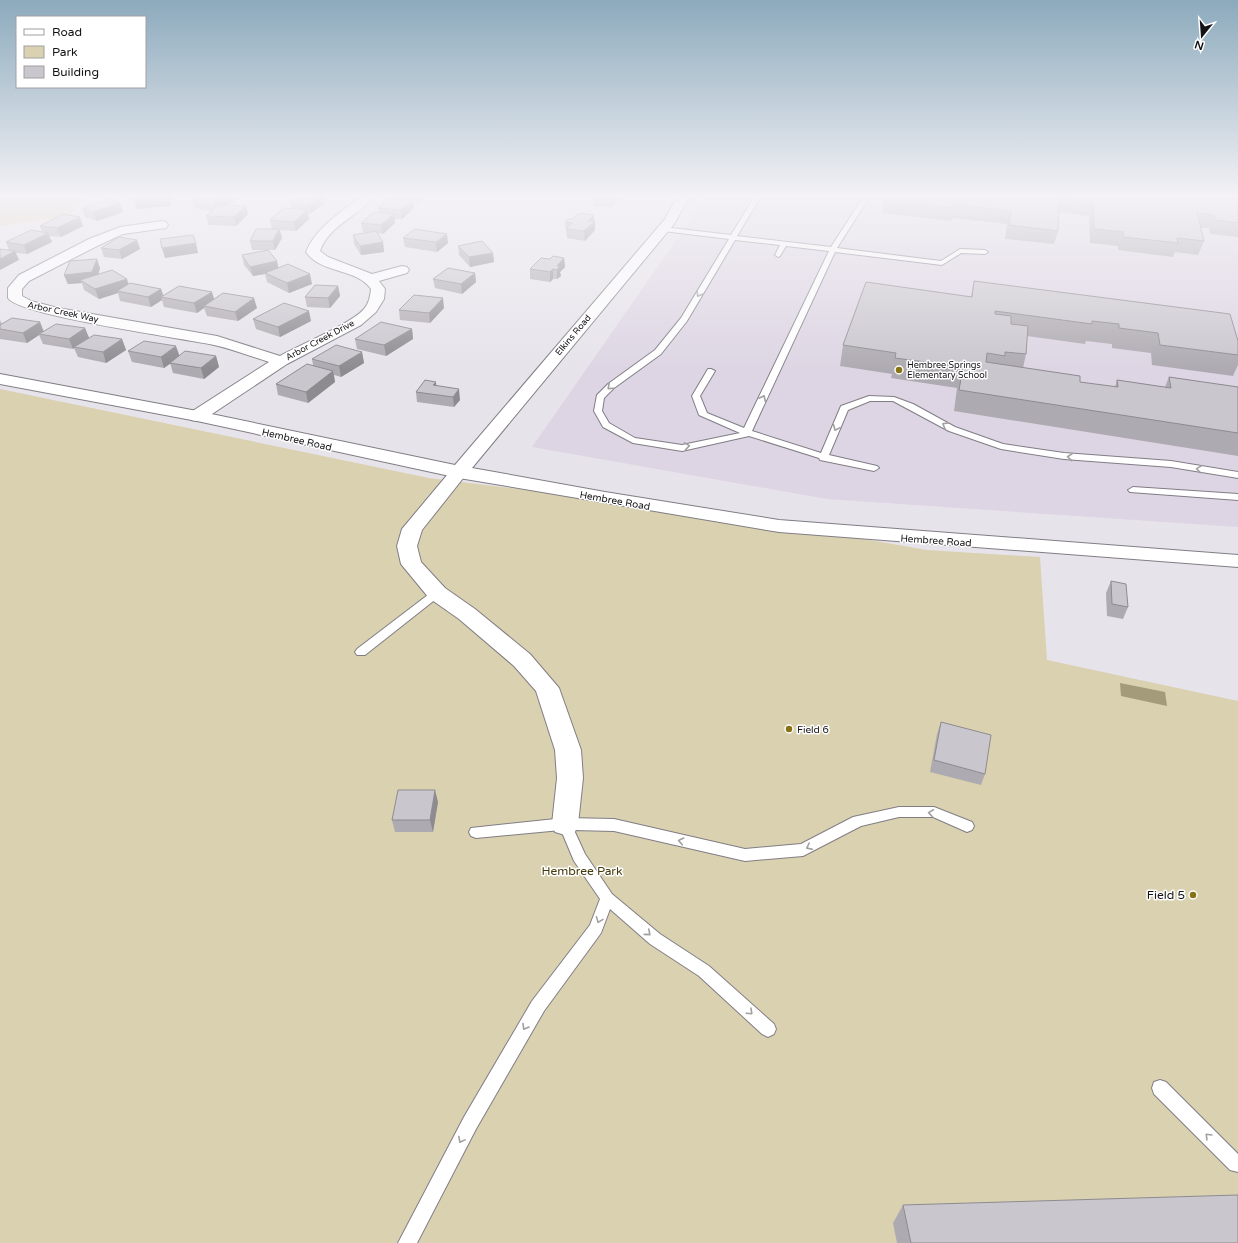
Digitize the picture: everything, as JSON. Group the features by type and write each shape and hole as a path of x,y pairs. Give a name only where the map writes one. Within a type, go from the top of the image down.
{"street":[{"name":"Arbor Creek Way","path":"71,254 24,278 15,288 15,298 26,304 58,312 217,341 281,361"},
{"path":"316,254 323,260 371,279 402,270"},
{"name":"Elkins Road","path":"566,824 570,778 568,750 547,688 522,660 467,614 437,593 411,564 407,546 412,529 479,446 642,254"},
{"name":"Arbor Creek Drive","path":"198,416 281,361 356,322 369,312 377,299 378,289 371,279"},
{"name":"Hembree Road","path":"0,378 198,416 334,447 459,472 605,498 779,526 977,543 1238,561"}],"lane":[{"path":"723,254 684,319 658,352 611,386 600,397 598,411 606,425 633,440 682,448 746,434"},
{"path":"746,434 831,254"},
{"path":"872,254 942,263 955,254"},
{"path":"710,371 696,396 703,415 746,434 823,458 874,468"},
{"path":"823,458 844,408 868,398 894,400 910,406 952,429 1002,446 1064,456 1171,464 1238,475"},
{"path":"1133,490 1238,497"},
{"path":"361,652 437,593"},
{"path":"476,832 566,824 614,825 745,854 803,850 858,821 899,812 934,812 967,826"},
{"path":"566,824 579,857 607,898 655,939 704,971 768,1029"},
{"path":"407,1243 470,1123 534,1013 596,928 607,898"},
{"path":"1160,1088 1236,1164"}],"shaded area":[{"path":"667,254 1238,254 1238,527 827,499 532,447"},
{"path":"1120,683 1165,692 1167,706 1121,696"}],"green space":[{"name":"Hembree Park","path":"0,389 429,478 727,515 927,550 1040,557 1047,660 1238,701 1238,1243 0,1243"}],"building":[{"path":"0,254 9,254 0,259"},
{"path":"271,254 277,261 250,267 242,255"},
{"path":"466,254 487,254 469,257"},
{"path":"553,256 564,258 557,266 560,266 557,270 553,269 550,272 530,269 541,258 550,259"},
{"path":"97,259 92,272 64,275 70,261"},
{"path":"288,264 310,274 287,283 265,273"},
{"path":"448,268 475,273 461,284 433,279"},
{"path":"112,270 127,279 95,289 80,280"},
{"path":"974,281 1230,314 1238,341 1238,355 1160,345 1158,333 1119,328 1119,324 1092,321 1092,324 995,311 995,314 1011,316 1011,324 1028,326 1026,354 1005,352 1005,356 987,353 986,362 1080,376 1080,382 1118,387 1117,380 1171,388 1169,377 1238,387 1238,433 959,390 963,367 895,358 896,353 843,345 866,282 972,297"},
{"path":"130,283 161,289 148,297 117,291"},
{"path":"315,285 338,286 328,298 305,297"},
{"path":"179,286 212,292 194,303 161,297"},
{"path":"223,293 254,298 235,312 204,306"},
{"path":"414,295 443,298 429,313 399,310"},
{"path":"284,303 309,311 278,327 253,319"},
{"path":"12,318 40,322 23,333 0,329 0,325"},
{"path":"381,322 412,329 384,345 355,339"},
{"path":"56,324 85,328 69,339 39,334"},
{"path":"94,335 122,339 103,352 74,347"},
{"path":"144,341 176,346 161,357 128,351"},
{"path":"336,345 362,352 339,366 312,359"},
{"path":"185,351 216,356 201,368 170,363"},
{"path":"307,364 333,371 306,392 276,384"},
{"path":"425,380 436,382 433,385 459,389 453,397 416,392"},
{"path":"1111,581 1126,584 1128,607 1112,604"},
{"path":"941,722 991,735 985,774 934,760"},
{"path":"398,790 435,790 430,820 392,820"},
{"path":"1238,1195 1238,1243 911,1243 903,1205"}],"place":[{"name":"Hembree Springs Elementary School","path":"899,370"},
{"name":"Field 6","path":"789,729"},
{"name":"Field 5","path":"1193,895"}]}
